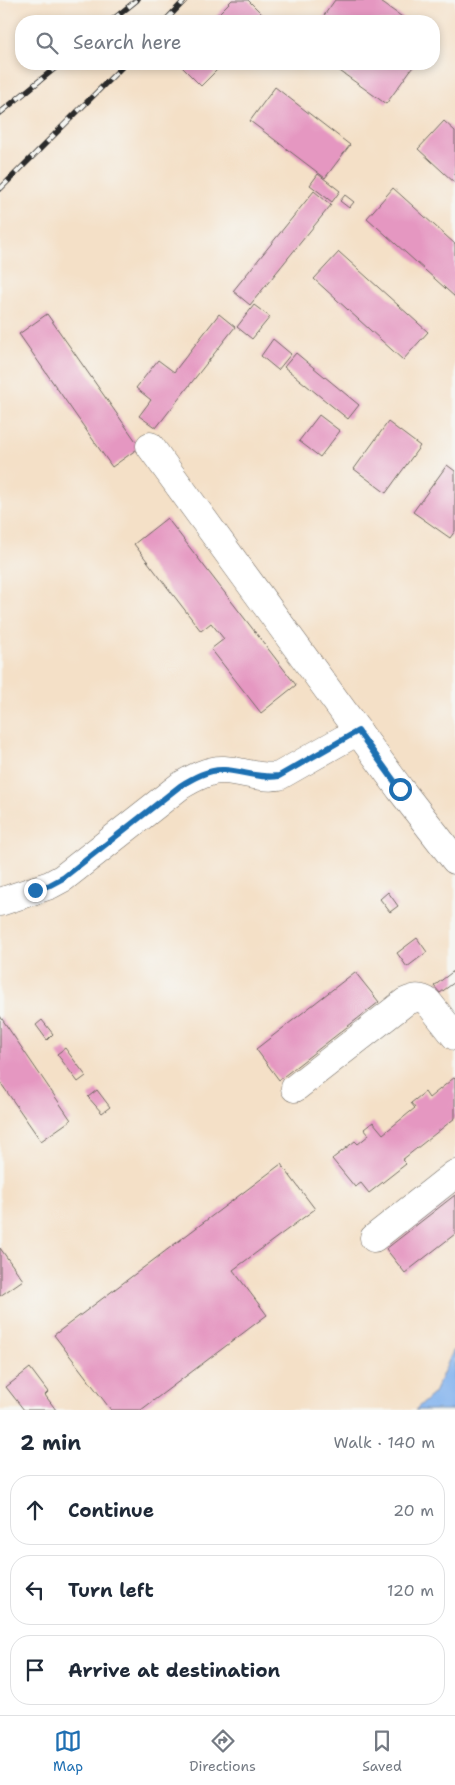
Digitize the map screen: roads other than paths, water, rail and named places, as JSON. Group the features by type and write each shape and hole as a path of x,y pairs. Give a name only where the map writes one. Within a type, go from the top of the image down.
{"street":[{"path":"150,446 400,789 455,860"},
{"path":"0,902 50,885 63,878 180,786 193,778 222,769 268,778 279,776 358,731"},
{"path":"295,1088 405,1002 414,998 423,998 428,1002 455,1036"},
{"path":"374,1238 455,1174"}],"water":[{"path":"455,1350 455,1410 415,1410 434,1393"}],"railway":[{"path":"118,15 137,0"},
{"path":"171,15 185,0"},
{"path":"0,113 53,70"},
{"path":"0,189 119,70"}]}
